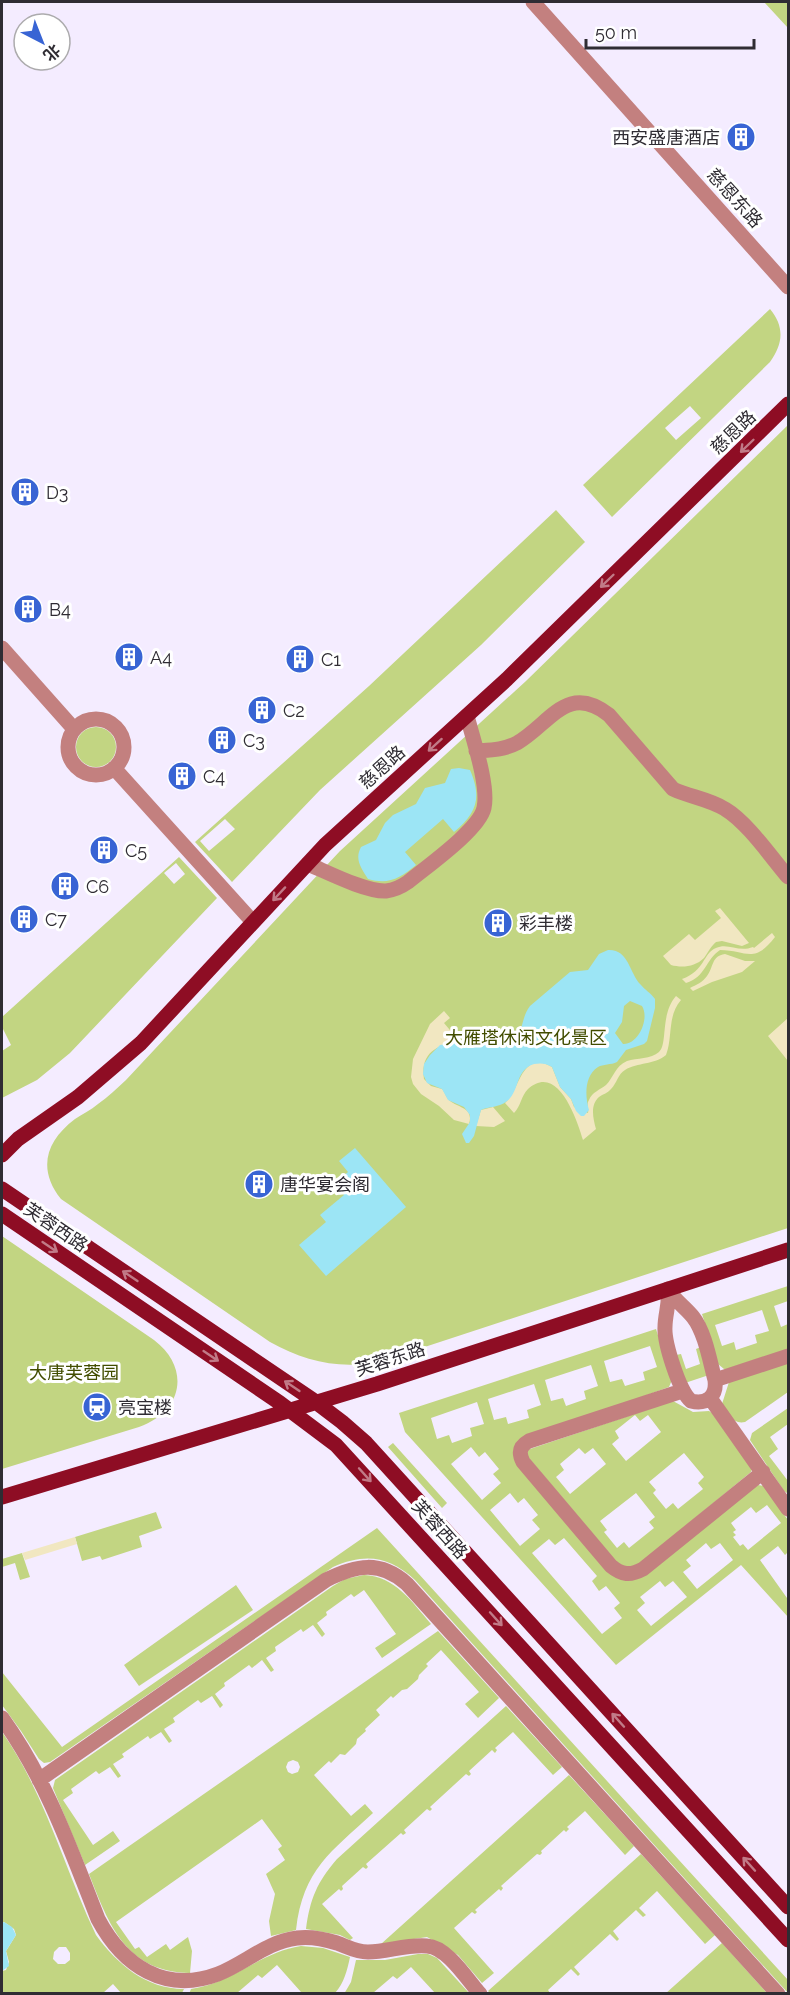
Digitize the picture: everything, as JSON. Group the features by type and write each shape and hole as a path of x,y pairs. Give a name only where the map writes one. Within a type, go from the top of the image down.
{"main road":[{"name":"慈恩路","path":"2,1155 18,1139 94,1084 141,1043 346,826 467,716 789,404"},
{"name":"芙蓉西路","path":"2,1189 315,1402 366,1443 789,1907"},
{"name":"芙蓉西路","path":"2,1214 289,1409 350,1458 789,1940"},
{"name":"芙蓉东路","path":"2,1497 388,1381 789,1250"}],"street":[{"name":"慈恩东路","path":"533,2 789,287"},
{"path":"2,648 74,729"},
{"path":"476,751 510,746 569,704 584,702 597,706 609,715 673,789 726,809 739,820 789,878"},
{"path":"308,864 371,890 387,891 402,886 466,833 482,815 485,792 467,716"},
{"path":"97,719 117,728 124,746 121,759 114,768 105,774 92,775 84,773 75,766 69,756 68,746 74,729 86,720 97,719"},
{"path":"114,768 253,922"},
{"path":"668,1289 699,1327 715,1380 715,1393 704,1402 697,1402 686,1396 682,1390 665,1338 668,1289"},
{"path":"715,1380 789,1356"},
{"path":"682,1390 529,1441 523,1444 520,1456 611,1566 618,1572 626,1574 643,1569 763,1472"},
{"path":"710,1398 789,1509"},
{"path":"39,1780 326,1580 345,1570 375,1567 390,1572 407,1584 777,1994"},
{"path":"2,1718 39,1780 107,1936 121,1954 132,1963 165,1979 182,1981 219,1974 274,1944 295,1938 325,1940 362,1952 382,1952 417,1946 433,1947 444,1953 480,1994"}],"green space":[{"path":"764,2 788,2 788,28"},
{"path":"770,309 778,322 780,342 770,362 612,517 583,485","holes":["690,406 701,418 676,440 665,428"]},
{"name":"大雁塔休闲文化景区","path":"788,425 788,1228 385,1360 355,1365 326,1363 311,1359 270,1342 61,1199 49,1177 47,1166 51,1146 65,1128 126,1080 340,851 526,681"},
{"path":"556,510 585,542 481,645 320,790 232,882 195,842 369,686","holes":["225,819 235,829 209,851 200,841"]},
{"path":"96,727 110,733 116,747 110,761 96,767 82,761 76,747 82,733"},
{"path":"179,857 217,898 70,1053 37,1080 2,1098 2,1051 11,1045 2,1027 2,1017","holes":["176,863 185,874 174,884 164,873"]},
{"name":"大唐芙蓉园","path":"2,1236 154,1340 166,1351 177,1376 177,1388 173,1400 165,1411 154,1420 139,1427 2,1469"},
{"path":"788,1286 788,1301 774,1306 781,1327 788,1324 788,1349 724,1369 718,1364 702,1314","holes":["762,1310 769,1331 755,1335 757,1343 736,1350 734,1342 722,1346 715,1325"]},
{"path":"656,1329 672,1380 669,1387 516,1443 617,1578 758,1485 764,1486 788,1520 788,1552 785,1555 778,1546 760,1560 788,1597 788,1617 741,1565 616,1665 405,1432 399,1413","holes":["650,1346 657,1367 643,1372 645,1380 625,1386 622,1379 610,1382 604,1361","591,1365 598,1386 584,1391 586,1399 566,1406 563,1398 551,1401 545,1380","534,1384 541,1405 527,1410 529,1418 508,1424 506,1417 494,1420 488,1399","477,1402 484,1424 470,1428 472,1436 452,1443 449,1435 437,1439 431,1418","471,1447 479,1457 485,1452 499,1469 493,1474 501,1483 482,1500 451,1464","510,1493 518,1503 524,1498 538,1515 532,1520 540,1529 520,1546 490,1510","767,1505 781,1523 748,1550 743,1544 740,1546 733,1537 736,1535 733,1532 736,1530 731,1523 751,1507 756,1513","564,1538 597,1576 592,1581 599,1591 606,1586 620,1603 614,1608 622,1618 602,1634 532,1553 549,1539 555,1545","706,1543 711,1549 720,1543 733,1560 697,1589 683,1572 691,1566 686,1560","660,1581 665,1587 673,1581 687,1597 651,1626 637,1610 645,1603 640,1597"]},
{"path":"701,1347 709,1375 685,1383 676,1355 681,1354 686,1369 700,1364 696,1349"},
{"path":"788,1363 788,1392 745,1422 737,1422 731,1418 722,1404 729,1382"},
{"path":"673,1401 693,1412 709,1411 712,1413 752,1469 638,1565 631,1568 619,1565 527,1456 527,1450","holes":["635,1415 640,1421 648,1415 661,1432 626,1461 612,1444 619,1438 615,1431","579,1448 585,1454 593,1448 606,1464 570,1494 556,1477 564,1470 560,1464","684,1453 704,1477 698,1483 703,1489 678,1509 673,1503 666,1509 653,1493 656,1490 649,1482","636,1493 655,1517 649,1522 654,1528 629,1548 624,1542 617,1548 604,1532 607,1530 600,1521"]},
{"path":"788,1408 788,1424 770,1437 778,1449 769,1456 788,1481 787,1493 750,1440 752,1433"},
{"path":"393,1443 447,1503 442,1508 388,1447"},
{"path":"156,1512 162,1528 139,1536 142,1547 102,1560 100,1556 82,1561 75,1537"},
{"path":"377,1528 788,1980 788,1993 415,1580 396,1566 386,1562 366,1559 333,1567 50,1762 44,1763 39,1759 2,1705 2,1672 62,1747"},
{"path":"22,1553 30,1577 20,1580 15,1563 2,1567 2,1559"},
{"path":"364,1575 375,1576 394,1585 410,1599 431,1624 382,1658 375,1648 396,1634 364,1590 354,1597 351,1594 326,1612 327,1615 317,1623 325,1634 322,1637 313,1625 303,1632 301,1629 275,1647 276,1651 266,1658 274,1670 271,1672 262,1660 252,1668 249,1665 224,1683 225,1686 215,1694 223,1705 220,1708 212,1696 201,1703 198,1700 173,1718 175,1722 164,1729 172,1741 169,1743 161,1732 150,1739 148,1736 122,1754 124,1757 113,1764 121,1776 118,1778 110,1767 99,1774 96,1771 71,1789 73,1793 63,1800 93,1845 113,1831 120,1841 85,1865 53,1788 55,1780 333,1586 345,1579"},
{"path":"236,1585 253,1610 139,1686 124,1665"},
{"path":"438,1631 499,1698 478,1718 465,1704 479,1692 441,1650 426,1664 428,1666 418,1679 393,1698 391,1696 376,1710 380,1715 365,1729 366,1731 357,1739 356,1744 345,1755 340,1754 331,1763 329,1761 314,1775 351,1816 365,1804 373,1813 332,1851 312,1876 305,1891 296,1930 271,1936 269,1921 275,1894 266,1874 285,1860 278,1849 282,1846 262,1819 116,1922 135,1949 139,1947 147,1957 166,1944 170,1950 188,1937 192,1951 190,1973 168,1971 135,1955 113,1927 89,1874","holes":["293,1760 298,1762 300,1767 298,1772 292,1774 288,1772 286,1767 288,1762"]},
{"path":"506,1706 562,1767 553,1775 513,1732 495,1748 497,1750 495,1753 492,1750 469,1771 471,1774 469,1776 466,1774 430,1807 432,1809 430,1811 427,1809 404,1830 406,1833 403,1835 401,1833 366,1864 368,1867 366,1869 363,1867 342,1886 341,1891 339,1889 322,1904 353,1938 350,1940 340,1935 306,1929 316,1891 324,1875 337,1859"},
{"path":"2,1732 17,1755 42,1805 96,1935 113,1956 145,1980 170,1988 184,1989 182,1993 121,1993 113,1984 103,1993 2,1993 2,1971 6,1970 9,1962 6,1951 16,1935 14,1929 2,1923","holes":["59,1947 66,1947 70,1953 70,1960 65,1964 58,1964 53,1959 54,1952"]},
{"path":"569,1775 634,1846 625,1855 585,1811 567,1827 569,1829 566,1832 564,1830 541,1851 540,1855 537,1854 501,1886 503,1888 501,1891 499,1889 475,1910 477,1912 475,1914 472,1912 454,1928 494,1973 482,1983 458,1955 427,1937 381,1944"},
{"path":"641,1854 715,1935 705,1944 657,1891 639,1908 646,1915 643,1917 636,1910 613,1931 619,1939 617,1941 610,1934 574,1967 580,1974 578,1976 571,1969 548,1990 550,1993 491,1994 488,1991"},
{"path":"722,1943 767,1993 665,1994"},
{"path":"301,1946 323,1948 350,1957 345,1976 335,1993 300,1993 277,1965 262,1978 258,1975 237,1993 189,1994 191,1989 220,1981 273,1954"},
{"path":"428,1954 437,1958 469,1993 435,1993 411,1967 397,1979 393,1976 373,1993 344,1994 351,1982 356,1960 385,1960"}],"sand":[{"path":"720,908 749,943 742,946 722,941 716,942 704,958 697,963 684,966 671,965 663,956 689,934 695,940 721,918 715,911"},
{"path":"772,933 775,937 761,951 749,954 720,950 698,977 686,983 682,979 690,976 712,950 720,946 754,948"},
{"path":"725,954 745,961 755,961 742,972 693,991 690,988 704,980 715,959"},
{"path":"676,996 681,1000 672,1020 666,1055 630,1067 619,1076 613,1087 596,1100 593,1112 596,1129 583,1140 571,1108 557,1088 548,1083 539,1083 528,1089 514,1113 505,1103 527,1067 534,1063 542,1063 552,1067 560,1087 571,1099 574,1107 588,1113 590,1097 606,1085 620,1066 627,1061 648,1057 659,1052 662,1048 668,1011"},
{"path":"444,1011 450,1018 444,1023 460,1042 444,1045 432,1051 423,1070 424,1079 431,1086 442,1089 450,1101 468,1112 469,1124 454,1120 421,1094 413,1084 411,1077 413,1059 430,1024"},
{"path":"788,1018 788,1061 768,1036"},
{"path":"493,1107 505,1121 494,1127 476,1126 481,1110"},
{"path":"75,1537 77,1544 25,1560 22,1553"}],"water":[{"path":"451,769 470,770 476,789 475,804 468,818 454,832 443,819 405,852 416,865 405,874 388,881 368,879 361,868 358,856 361,847 376,840 385,823 393,815 416,804 425,788 445,783"},
{"path":"608,950 625,957 637,980 655,999 647,1041 626,1050 617,1062 600,1066 593,1071 587,1087 589,1110 584,1116 576,1111 571,1099 560,1087 552,1067 541,1063 528,1067 507,1101 501,1105 481,1110 474,1136 469,1143 466,1143 462,1134 470,1122 470,1115 464,1107 448,1100 442,1089 427,1083 423,1074 424,1064 430,1055 440,1045 484,1038 494,1040 504,1047 510,1046 518,1036 530,1006 570,972 588,970 599,954","holes":["630,1001 642,1006 645,1018 641,1030 633,1040 623,1044 615,1033 622,1022 624,1006"]},
{"path":"355,1148 406,1207 326,1276 299,1245 326,1222 320,1215 344,1195 335,1183 348,1172 339,1161"},
{"path":"2,1923 12,1927 16,1935 6,1951 9,1966 2,1971"}],"place":[{"name":"西安盛唐酒店","path":"741,137"},
{"name":"D3","path":"25,492"},
{"name":"B4","path":"28,609"},
{"name":"A4","path":"129,657"},
{"name":"C1","path":"300,659"},
{"name":"C2","path":"262,710"},
{"name":"C3","path":"222,740"},
{"name":"C4","path":"182,776"},
{"name":"C5","path":"104,850"},
{"name":"C6","path":"65,886"},
{"name":"C7","path":"24,919"},
{"name":"彩丰楼","path":"498,923"},
{"name":"唐华宴会阁","path":"259,1184"},
{"name":"亮宝楼","path":"97,1407"}]}
